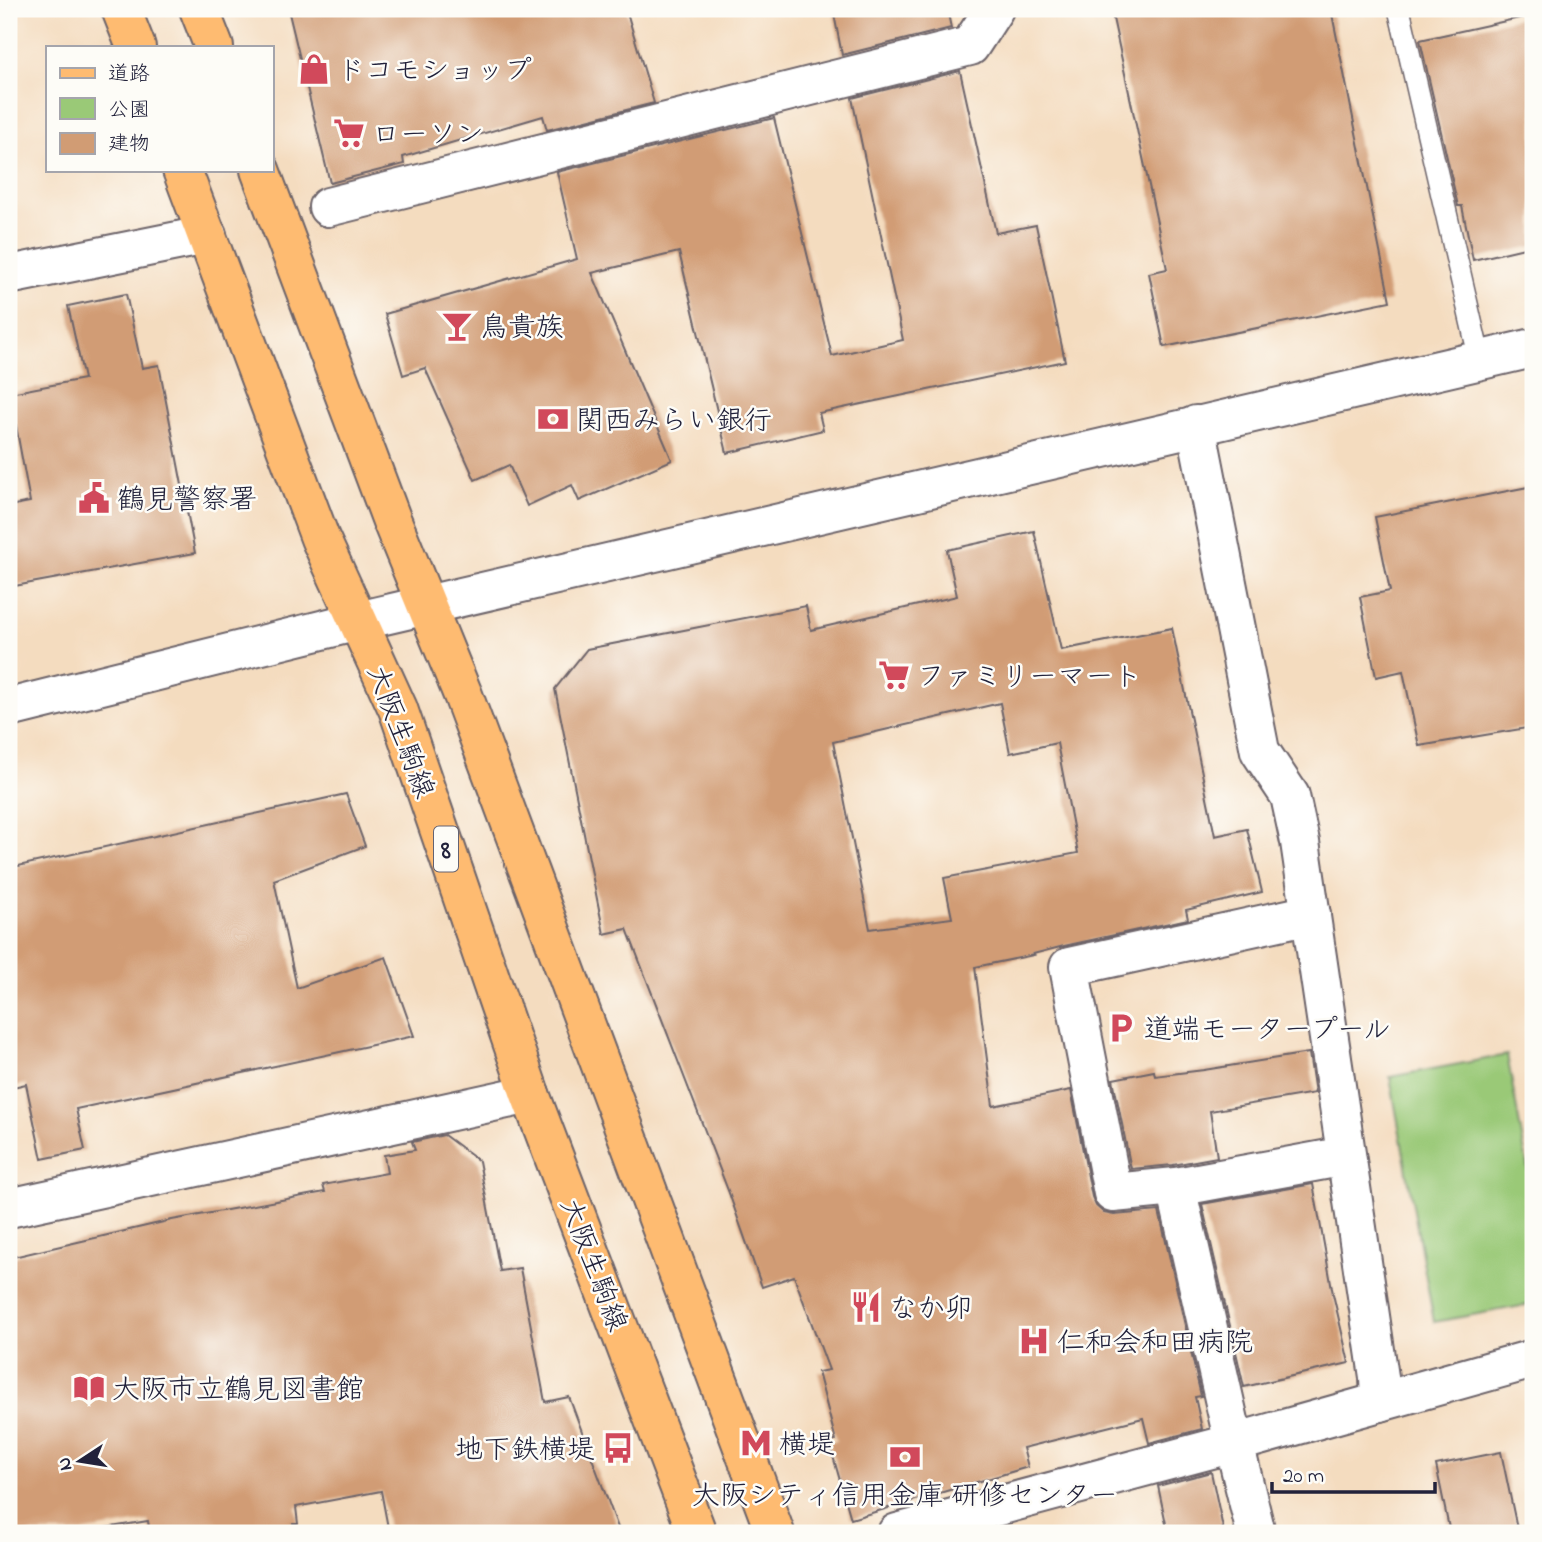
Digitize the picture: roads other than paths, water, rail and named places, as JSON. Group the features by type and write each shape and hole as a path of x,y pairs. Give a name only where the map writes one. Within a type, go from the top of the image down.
{"main road":[{"path":"121,9 136,46"},
{"path":"199,9 214,46"},
{"name":"大阪生駒線","path":"183,172 320,538 398,709 530,1094 697,1533"},
{"path":"261,172 392,521 463,695 775,1533"}],"street":[{"path":"328,207 970,46 995,9"},
{"path":"9,275 207,236"},
{"path":"9,708 358,621 1533,348"},
{"path":"1196,425 1260,751 1290,796 1300,842 1380,1377 1380,1402"},
{"path":"1311,914 1069,967 1113,1193 1175,1187 1346,1156"},
{"path":"9,1208 530,1094"},
{"path":"1175,1187 1256,1533"},
{"path":"897,1533 1234,1443 1533,1359"}],"lane":[{"path":"1399,9 1480,360"}],"place":[{"name":"ドコモショップ","path":"314,69"},
{"name":"ローソン","path":"349,133"},
{"name":"鳥貴族","path":"457,326"},
{"name":"関西みらい銀行","path":"553,419"},
{"name":"鶴見警察署","path":"94,498"},
{"name":"ファミリーマート","path":"894,675"},
{"name":"道端モータープール","path":"1121,1028"},
{"name":"なか卯","path":"866,1307"},
{"name":"仁和会和田病院","path":"1034,1341"},
{"name":"大阪市立鶴見図書館","path":"89,1388"},
{"name":"横堤","path":"756,1443"},
{"name":"地下鉄横堤","path":"618,1448"},
{"name":"大阪シティ信用金庫 研修センター","path":"905,1457"}]}
